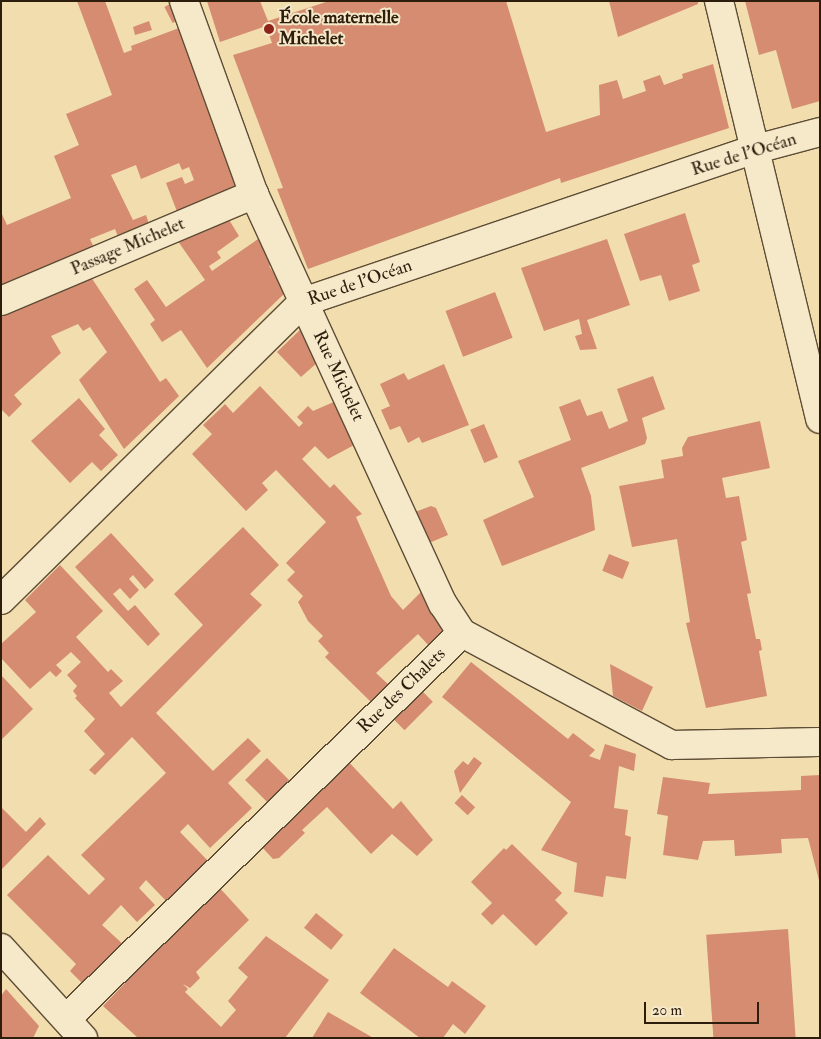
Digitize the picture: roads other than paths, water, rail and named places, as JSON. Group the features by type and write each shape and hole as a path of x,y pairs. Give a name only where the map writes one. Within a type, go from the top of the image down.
{"street":[{"name":"Rue Michelet","path":"184,1 254,194 443,604 462,633"},
{"path":"719,1 820,419"},
{"name":"Rue de l'Océan","path":"1,600 303,302 756,149 820,132"},
{"name":"Passage Michelet","path":"1,301 254,194"},
{"path":"462,633 672,745 820,742"},
{"name":"Rue des Chalets","path":"74,1028 462,633"},
{"path":"1,948 74,1028"}],"place":[{"name":"École maternelle Michelet","path":"269,29"}]}
